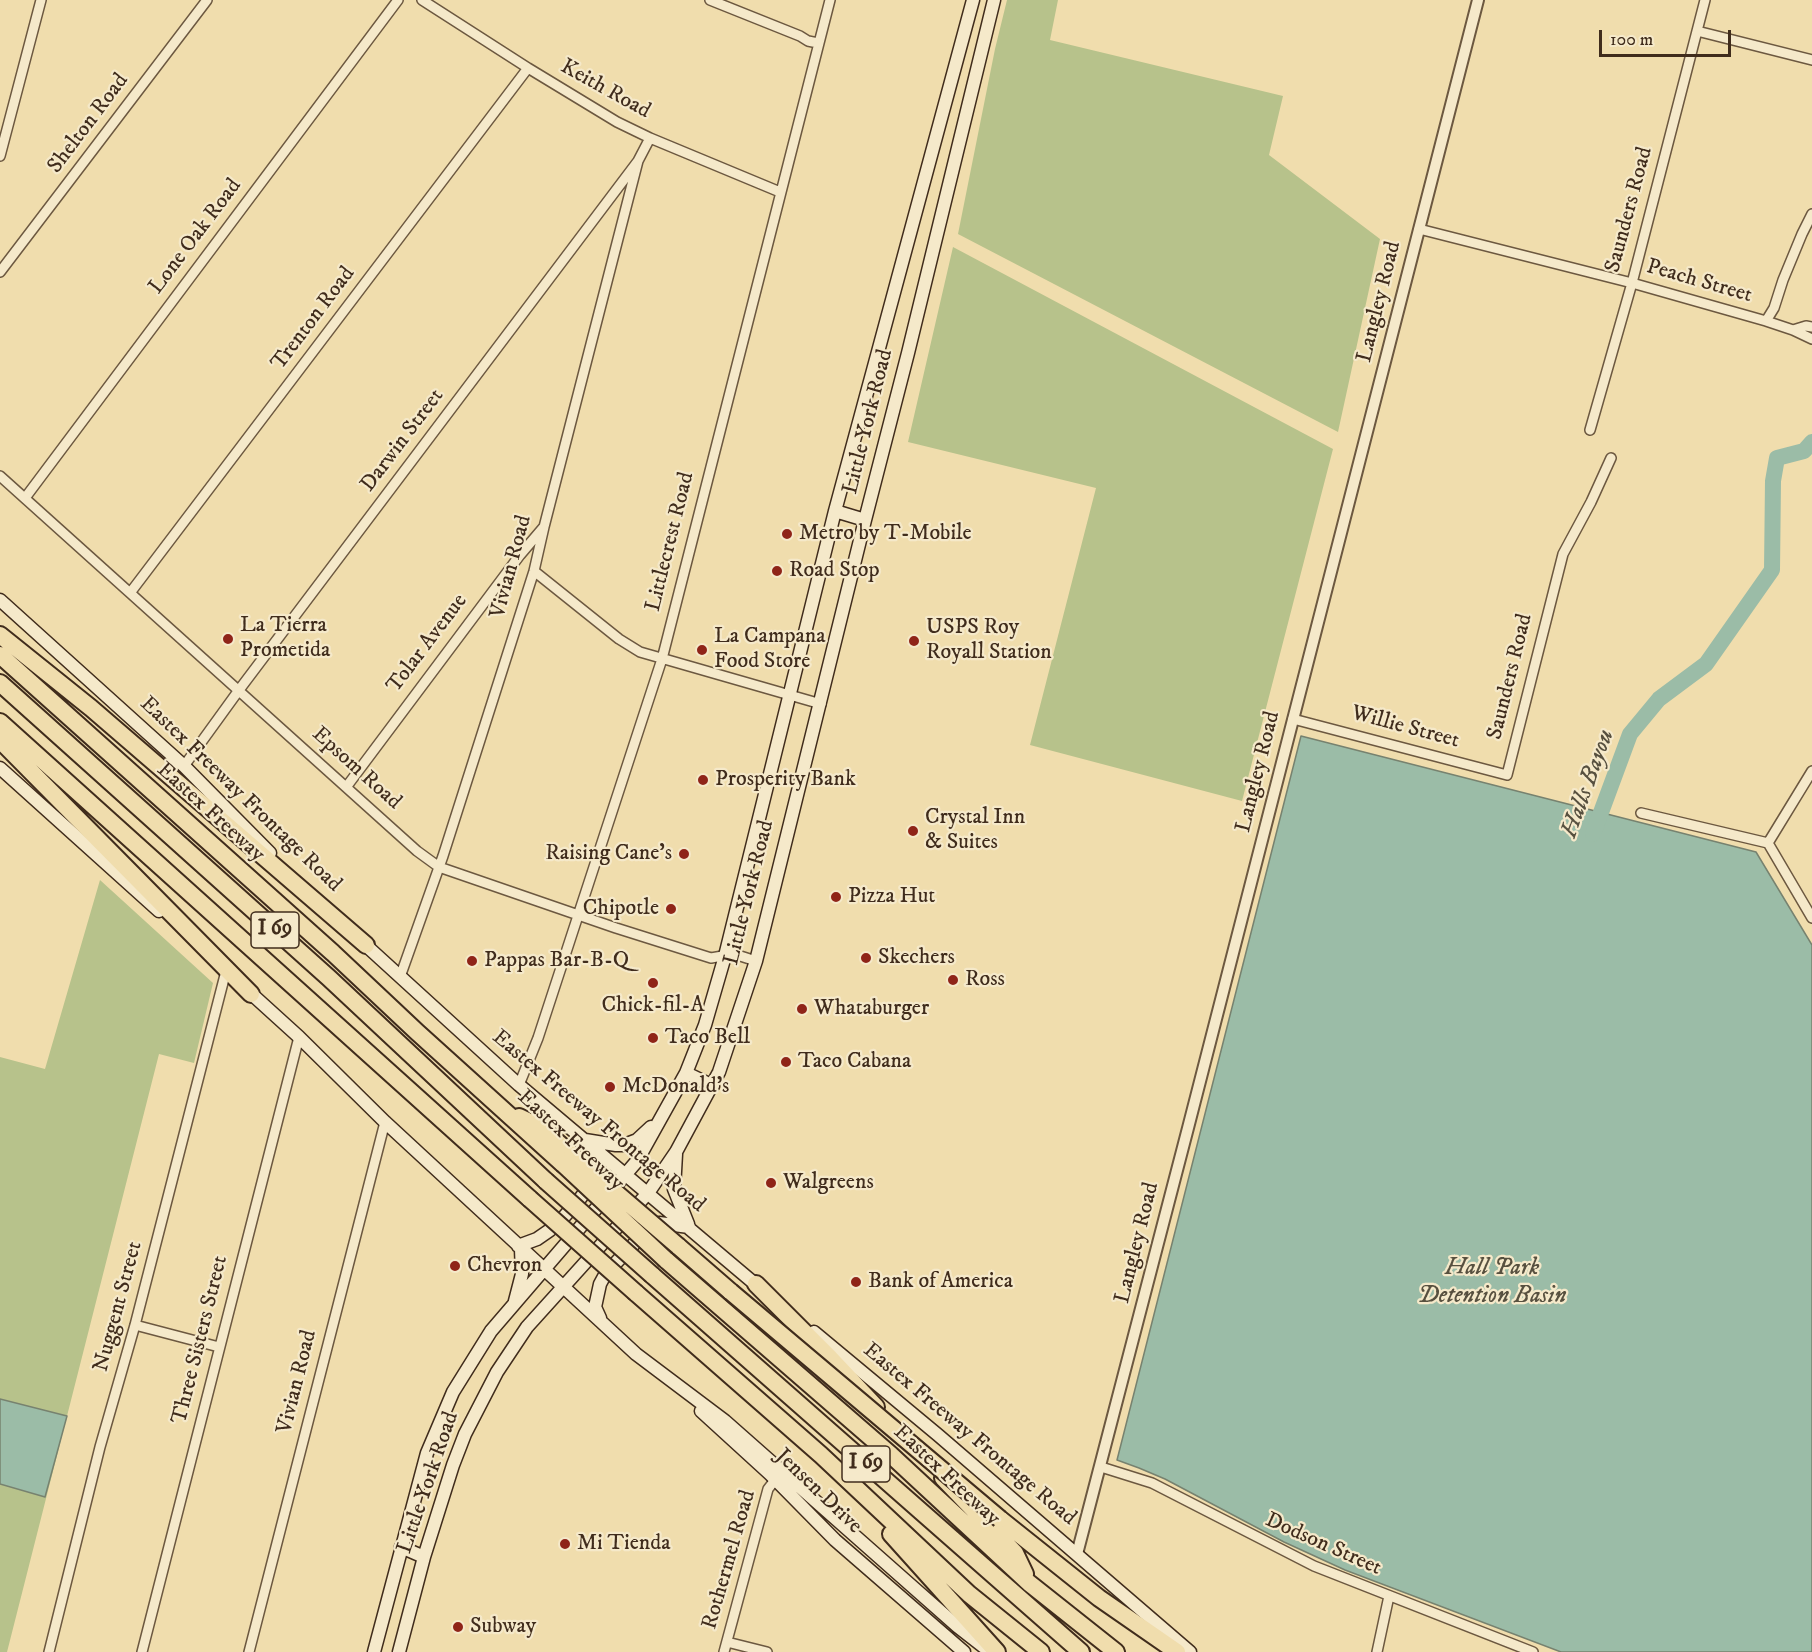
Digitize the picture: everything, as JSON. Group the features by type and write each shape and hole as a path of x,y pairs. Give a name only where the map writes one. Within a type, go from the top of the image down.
{"highway":[{"path":"0,635 91,708 366,945"},
{"name":"Eastex Freeway","path":"0,655 333,953 502,1109 567,1160 666,1260 891,1455 1029,1583 1116,1652"},
{"name":"I 69","path":"0,683 321,970 546,1181 1081,1652"},
{"name":"I 69","path":"0,722 636,1293 821,1455 969,1594 1041,1652"},
{"path":"0,740 251,994"},
{"path":"567,1160 678,1245 730,1292 1000,1519 1100,1598 1177,1652"},
{"path":"756,1284 830,1358 1015,1553 1029,1583"},
{"path":"821,1455 997,1652"}],"main road":[{"name":"Little York Road","path":"374,1652 427,1453 453,1392 491,1332 637,1161 686,1073 712,1003 835,511 973,0"},
{"name":"Little York Road","path":"399,1652 424,1557 453,1466 465,1434 497,1372 520,1336 648,1193 676,1152 719,1072 756,961 920,308 994,0"},
{"path":"835,511 865,520"},
{"name":"Eastex Freeway Frontage Road","path":"0,600 184,766 288,871 519,1085 921,1420 1190,1652"},
{"path":"0,768 299,1037 385,1122 645,1360 725,1421 989,1652"},
{"path":"686,1073 713,1086"},
{"path":"584,1139 616,1145 624,1144 637,1140 661,1118"},
{"path":"520,1247 550,1230 579,1200 591,1184 597,1168 598,1158 595,1148"},
{"path":"676,1152 674,1189 690,1228"},
{"path":"601,1320 595,1307 600,1284 606,1274 634,1244 659,1223 690,1228"},
{"path":"514,1304 522,1274 520,1247"},
{"name":"Jensen Drive","path":"645,1360 775,1480 835,1540 964,1652"},
{"path":"401,1547 424,1557"}],"street":[{"path":"0,156 41,0"},
{"name":"Shelton Road","path":"0,272 207,0"},
{"name":"Lone Oak Road","path":"25,498 398,0"},
{"name":"Keith Road","path":"422,0 617,122 780,192"},
{"path":"710,0 808,41 818,43"},
{"name":"Littlecrest Road","path":"519,1085 538,1038 662,659 830,0"},
{"name":"Langley Road","path":"1077,1554 1478,0"},
{"name":"Saunders Road","path":"1590,430 1632,283 1705,0"},
{"path":"1697,31 1812,60"},
{"name":"Trenton Road","path":"130,592 528,68"},
{"name":"Darwin Street","path":"184,766 638,161 650,138"},
{"name":"Vivian Road","path":"400,977 439,867 534,571 638,161"},
{"path":"1766,321 1774,308 1783,280 1812,214"},
{"name":"Peach Street","path":"1419,229 1632,283 1766,321 1812,339"},
{"name":"Peach Street","path":"1793,330 1806,326 1812,327"},
{"name":"Saunders Road","path":"1507,775 1563,554 1611,458"},
{"name":"Epsom Road","path":"0,476 417,851 439,867 711,958 734,954 756,961"},
{"name":"Tolar Avenue","path":"346,786 520,555 544,527"},
{"path":"534,571 619,639 640,652 821,704"},
{"name":"Willie Street","path":"1293,718 1507,775"},
{"path":"1768,843 1812,771"},
{"path":"1641,813 1768,843 1812,918"},
{"name":"Nuggent Street","path":"49,1652 100,1447 135,1325 226,971"},
{"name":"Three Sisters Street","path":"142,1652 299,1037"},
{"name":"Vivian Road","path":"249,1652 385,1122"},
{"path":"135,1325 219,1347"},
{"name":"Dodson Street","path":"1101,1467 1152,1484 1314,1566 1533,1652"},
{"name":"Rothermel Road","path":"724,1652 768,1489 775,1480"},
{"path":"1377,1652 1389,1596"},
{"path":"727,1642 767,1652"}],"green space":[{"path":"1007,0 1058,0 1050,40 1283,96 1269,155 1380,239 1338,432 958,234"},
{"path":"953,247 1333,449 1242,801 1030,745 1096,488 908,442"},
{"path":"100,880 213,983 194,1063 159,1054 7,1652 0,1652 0,1057 45,1069"}],"water":[{"name":"Hall Park Detention Basin","path":"1301,736 1756,852 1812,945 1812,1652 1561,1652 1345,1570 1284,1542 1165,1479 1117,1460"},
{"path":"0,1399 67,1416 45,1497 0,1484"}],"waterway":[{"name":"Halls Bayou","path":"1593,834 1630,734 1659,699 1706,664 1772,570 1773,481 1777,458 1804,451 1812,442"}],"place":[{"name":"Metro by T-Mobile","path":"787,534"},
{"name":"Road Stop","path":"777,571"},
{"name":"La Tierra Prometida","path":"228,639"},
{"name":"USPS Roy Royall Station","path":"914,641"},
{"name":"La Campana Food Store","path":"702,650"},
{"name":"Prosperity Bank","path":"703,780"},
{"name":"Crystal Inn & Suites","path":"913,831"},
{"name":"Raising Cane's","path":"684,854"},
{"name":"Pizza Hut","path":"836,897"},
{"name":"Chipotle","path":"671,909"},
{"name":"Skechers","path":"866,958"},
{"name":"Pappas Bar-B-Q","path":"472,961"},
{"name":"Ross","path":"953,980"},
{"name":"Chick-fil-A","path":"653,983"},
{"name":"Whataburger","path":"802,1009"},
{"name":"Taco Bell","path":"653,1038"},
{"name":"Taco Cabana","path":"786,1062"},
{"name":"McDonald's","path":"610,1087"},
{"name":"Walgreens","path":"771,1183"},
{"name":"Chevron","path":"455,1266"},
{"name":"Bank of America","path":"856,1282"},
{"name":"Mi Tienda","path":"565,1544"},
{"name":"Subway","path":"458,1627"}]}
